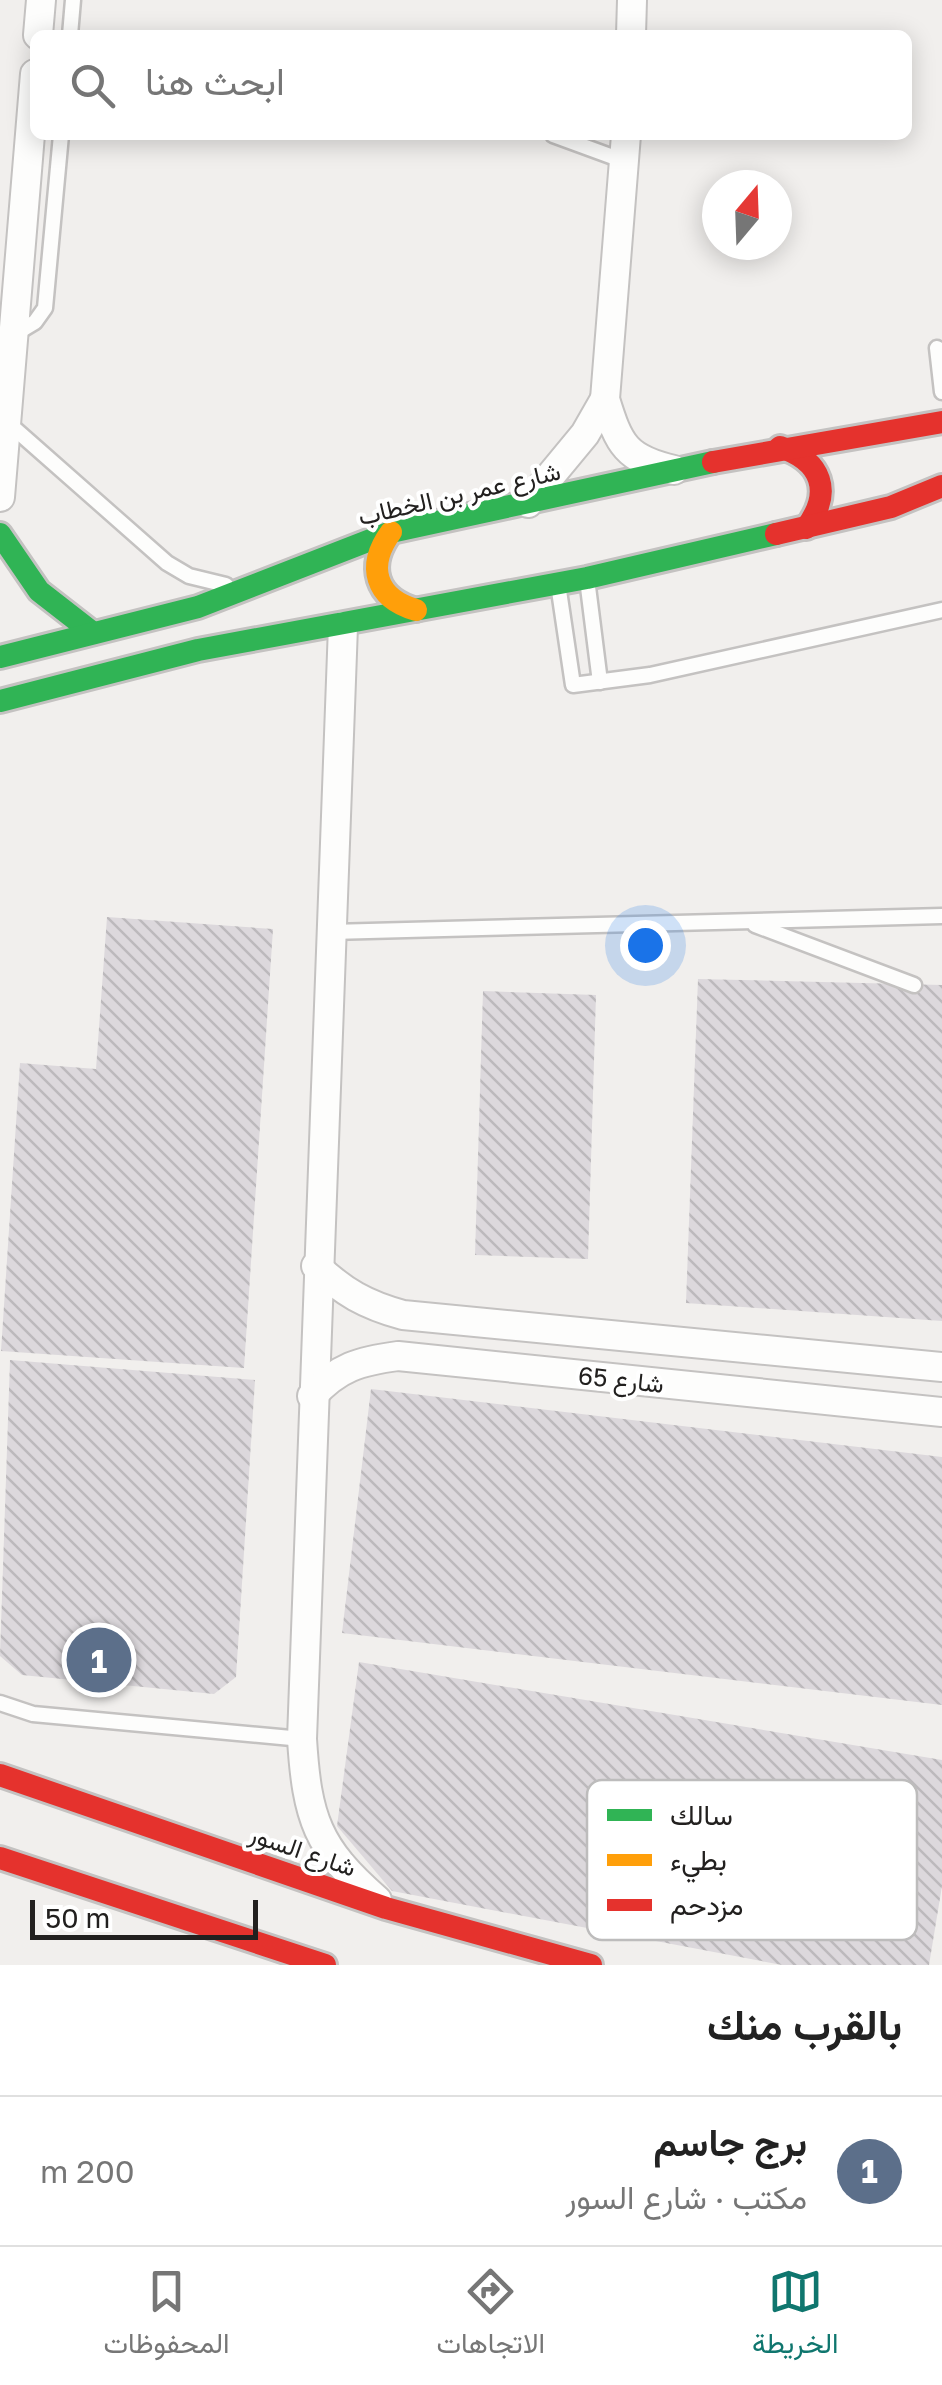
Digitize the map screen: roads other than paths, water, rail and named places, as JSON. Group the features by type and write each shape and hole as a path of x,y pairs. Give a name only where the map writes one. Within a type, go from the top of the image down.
{"street":[{"path":"38,30 41,0"},
{"path":"631,30 632,0"},
{"path":"0,497 8,355 30,126"},
{"path":"625,148 605,399 615,434 632,456 680,471"},
{"path":"528,503 577,446 605,399"},
{"name":"شارع عمر بن الخطاب","path":"0,657 198,607 391,532 780,447 942,422"},
{"path":"780,447 814,462 823,478 825,497 819,514 806,528"},
{"path":"0,701 198,650 587,578 891,507 942,486"},
{"path":"391,532 379,546 373,563 375,580 384,596 398,607 416,610"},
{"path":"0,534 32,586 50,606 94,633"},
{"path":"343,626 316,1266 302,1739 304,1784 318,1833 338,1866 386,1908"},
{"name":"شارع 65","path":"316,1266 341,1290 368,1306 402,1315 942,1367"},
{"name":"شارع 65","path":"312,1396 331,1375 357,1361 398,1356 942,1412"},
{"name":"شارع السور","path":"0,1775 386,1908 591,1965"},
{"path":"0,1858 325,1965"}],"lane":[{"path":"70,30 73,0"},
{"path":"8,355 45,308 61,140"},
{"path":"581,140 625,148"},
{"path":"937,348 942,392"},
{"path":"6,422 168,563 209,584 247,586"},
{"path":"587,578 600,682"},
{"path":"558,583 573,686 942,610"},
{"path":"330,932 942,916"},
{"path":"744,921 914,985"},
{"path":"0,1703 32,1714 302,1739"}],"place":[{"name":"برج جاسم","path":"99,1660"}]}
